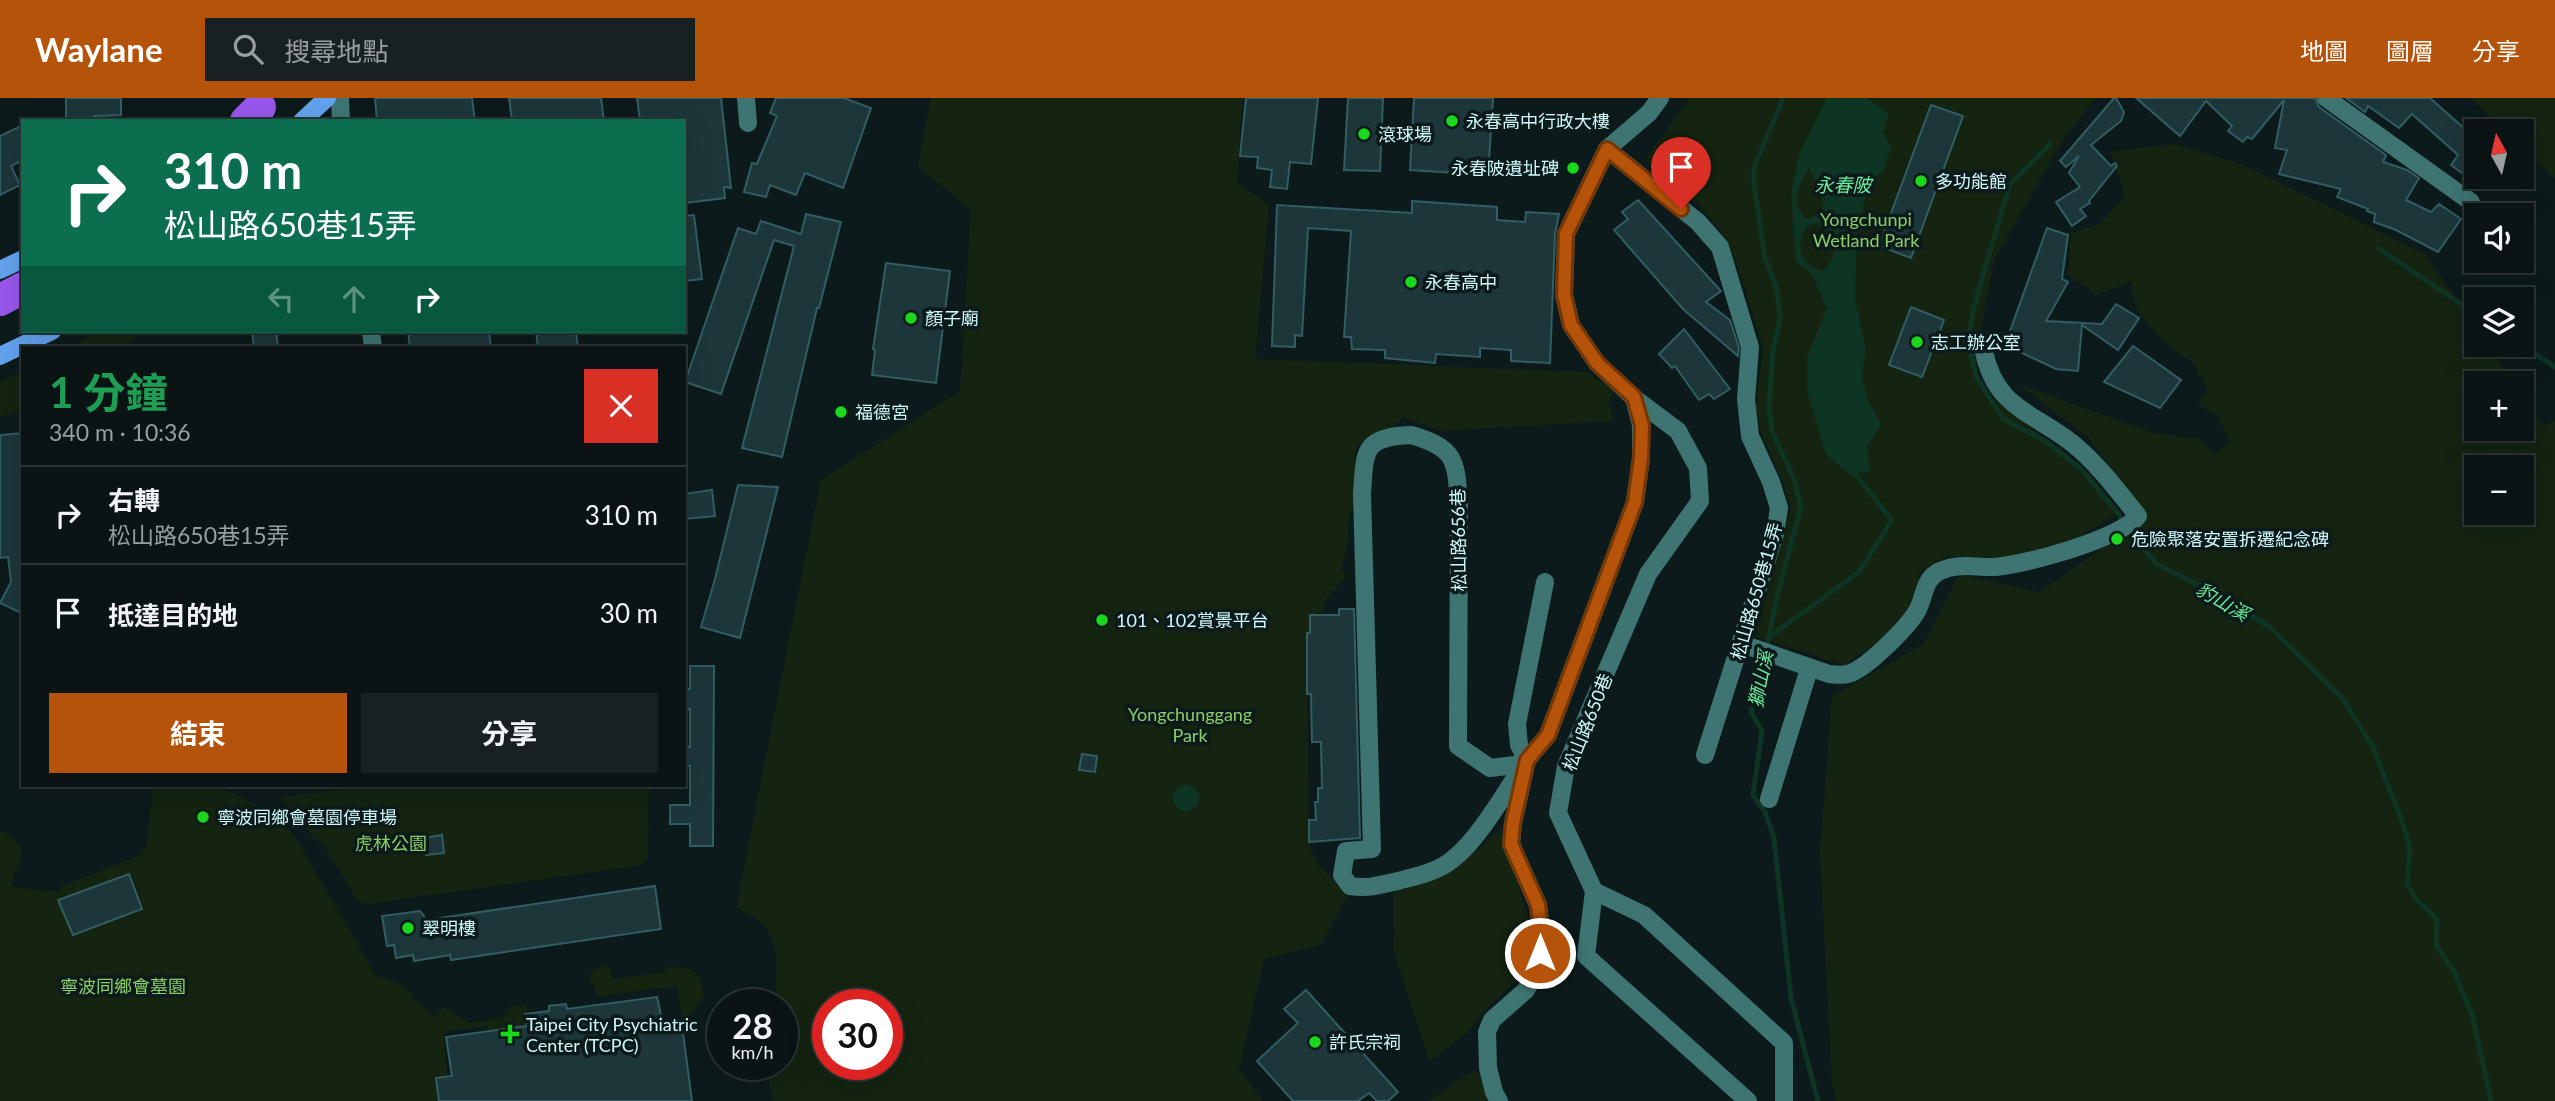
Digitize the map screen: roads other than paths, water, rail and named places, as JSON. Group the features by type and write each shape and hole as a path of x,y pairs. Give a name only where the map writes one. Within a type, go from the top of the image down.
{"highway":[{"path":"0,300 21,289"},
{"path":"0,321 21,312"}],"main road":[{"path":"304,119 327,98"},
{"path":"0,270 21,260"},
{"path":"0,356 48,333"}],"street":[{"path":"340,98 341,119"},
{"path":"746,98 748,123"},
{"path":"1607,149 1649,113 1660,98"},
{"path":"2326,98 2470,202"},
{"name":"松山路650巷","path":"1594,891 1558,813 1566,766 1648,574 1700,501 1699,468 1678,431 1634,397 1597,363 1571,325 1564,295 1566,234 1607,149"},
{"name":"松山路650巷15弄","path":"1607,149 1698,222 1720,247 1750,347 1746,399 1750,436 1771,482 1779,508 1768,580 1742,644 1705,755"},
{"path":"1742,644 1809,669 1843,675 1855,672 1908,624 1918,610 1926,584 1935,573 1957,564 1993,567 2026,561 2125,527 2137,516 2117,489 2073,444 2003,396 1989,373 1984,352 1976,369"},
{"name":"松山路656巷","path":"1490,768 1458,746 1459,505 1457,472 1450,454 1431,441 1411,435 1386,436 1370,446 1364,460 1362,494 1372,849 1346,851 1342,875 1350,886 1365,889 1416,876 1452,860 1479,829 1527,760 1548,735 1635,502 1642,425 1634,397"},
{"path":"1499,1101 1488,1068 1485,1038 1492,1020 1525,990 1537,971 1542,936 1538,905 1511,844 1527,760 1519,745 1517,724 1545,582"},
{"path":"1769,799 1809,669"},
{"path":"1490,768 1515,765 1527,760"},
{"path":"1490,768 1507,789 1516,809"},
{"path":"1748,1101 1586,956 1594,891 1644,915 1784,1043 1784,1101"}],"water":[{"name":"永春陂","path":"1827,98 1867,98 1889,114 1883,132 1891,147 1883,171 1868,184 1857,236 1855,301 1866,348 1862,378 1868,400 1881,425 1867,447 1870,472 1849,474 1826,454 1807,392 1807,358 1827,308 1812,275 1796,261 1791,192 1800,152","holes":["1809,168 1820,191 1823,207 1815,216 1806,219 1798,207 1797,194","1816,223 1832,235 1833,241 1832,259 1823,271 1809,264 1801,253 1804,232 1808,225"]},
{"path":"1186,785 1195,789 1199,798 1195,807 1186,811 1177,807 1173,798 1177,789"}],"waterway":[{"path":"1769,637 1801,507 1794,479 1772,431 1769,405 1773,351 1780,318 1777,289 1765,258 1754,184 1754,168 1783,98"},
{"name":"豹山溪","path":"2050,144 2010,184 1974,306 1968,341 1976,376 2002,418 2047,442 2080,468 2118,513 2133,538 2157,564 2216,594 2271,628 2343,699 2373,747 2402,821 2410,848 2407,884 2416,899 2437,919 2436,945 2455,973 2473,1018 2491,1101"},
{"path":"2379,249 2464,306"},
{"path":"2534,353 2555,367"},
{"name":"獅山溪","path":"1818,1101 1791,998 1774,838 1765,812 1753,795 1762,731 1751,712 1769,637 1859,572 1892,520 1851,469"}],"place":[{"name":"永春高中行政大樓","path":"1452,121"},
{"name":"滾球場","path":"1364,134"},
{"name":"永春陂遺址碑","path":"1573,168"},
{"name":"多功能館","path":"1921,181"},
{"name":"永春高中","path":"1411,282"},
{"name":"顏子廟","path":"911,318"},
{"name":"志工辦公室","path":"1917,342"},
{"name":"福德宮","path":"841,412"},
{"name":"危險聚落安置拆遷紀念碑","path":"2117,539"},
{"name":"101、102賞景平台","path":"1102,620"},
{"name":"寧波同鄉會墓園停車場","path":"203,817"},
{"name":"翠明樓","path":"408,928"},
{"name":"Taipei City Psychiatric Center (TCPC)","path":"510,1034"},
{"name":"許氏宗祠","path":"1315,1042"}],"park label":[{"name":"Yongchunpi Wetland Park","path":"1866,229"},
{"name":"Yongchunggang Park","path":"1190,724"},
{"name":"虎林公園","path":"391,843"},
{"name":"寧波同鄉會墓園","path":"123,986"}]}
